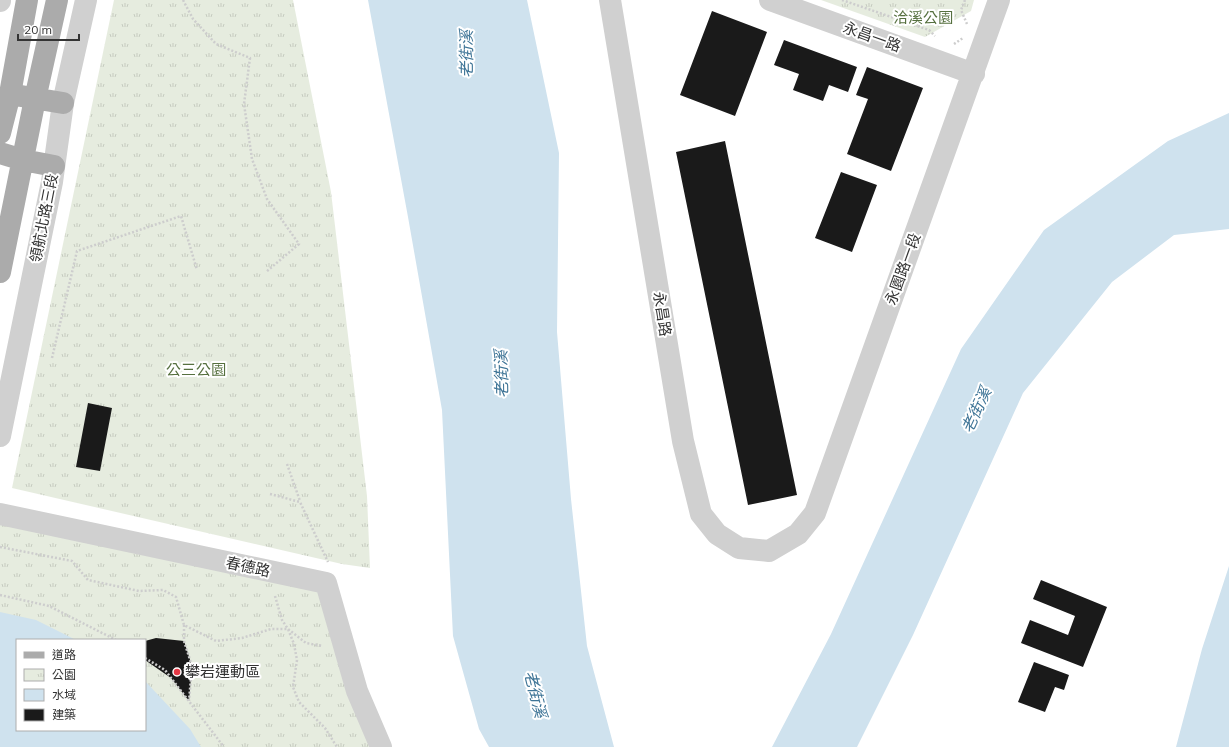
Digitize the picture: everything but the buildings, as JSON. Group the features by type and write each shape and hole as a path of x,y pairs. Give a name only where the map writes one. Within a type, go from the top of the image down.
{"main road":[{"path":"0,133 5,93 27,0"},
{"path":"0,272 22,160 57,0"},
{"path":"5,93 63,103"},
{"path":"0,153 22,160 54,166"}],"street":[{"name":"領航北路三段","path":"0,436 52,182 63,103 86,0"},
{"name":"永昌路","path":"610,0 683,441 701,514 717,534 739,548 769,551 798,534"},
{"name":"永昌一路","path":"770,0 974,74"},
{"name":"永園路一段","path":"798,534 815,513 974,74 999,0"},
{"name":"春德路","path":"0,514 326,583 357,690 381,747"}],"path":[{"path":"183,0 193,19 216,44 250,58 244,104 252,159 267,199 299,244 266,272"},
{"path":"842,0 929,30 938,40"},
{"path":"952,45 963,38 967,24 962,10 965,0"},
{"path":"52,358 77,251 181,216 197,270"},
{"path":"287,464 300,502 330,567"},
{"path":"270,494 300,502"},
{"path":"0,547 72,561 88,580 139,591 163,590 176,597 184,625 184,641 192,666 189,701"},
{"path":"0,595 49,606 114,639"},
{"path":"275,596 282,620 288,629 294,644 298,660 293,687 299,702 325,728 337,747"},
{"path":"184,625 216,641 242,638 270,629 288,629 306,644 324,646"},
{"path":"146,659 164,670 224,747"}],"green space":[{"name":"公三公園","path":"114,0 293,0 331,192 367,496 370,568 342,564 12,488"},
{"name":"洽溪公園","path":"821,0 974,0 971,11 925,37"},
{"path":"0,518 323,587 372,747 0,747"}],"water":[{"name":"老街溪","path":"368,0 527,0 559,153 557,332 571,499 587,646 614,747 489,747 479,729 453,636 442,410"},
{"name":"老街溪","path":"1229,113 1229,229 1174,235 1112,282 1023,393 913,635 857,747 772,747 831,634 961,349 1044,230 1168,141"},
{"path":"1229,566 1229,747 1176,747 1202,649"},
{"path":"0,612 36,620 74,639 16,639 16,731 146,731 146,682 190,729 201,747 0,747"}],"place":[{"name":"攀岩運動區","path":"177,672"}]}
